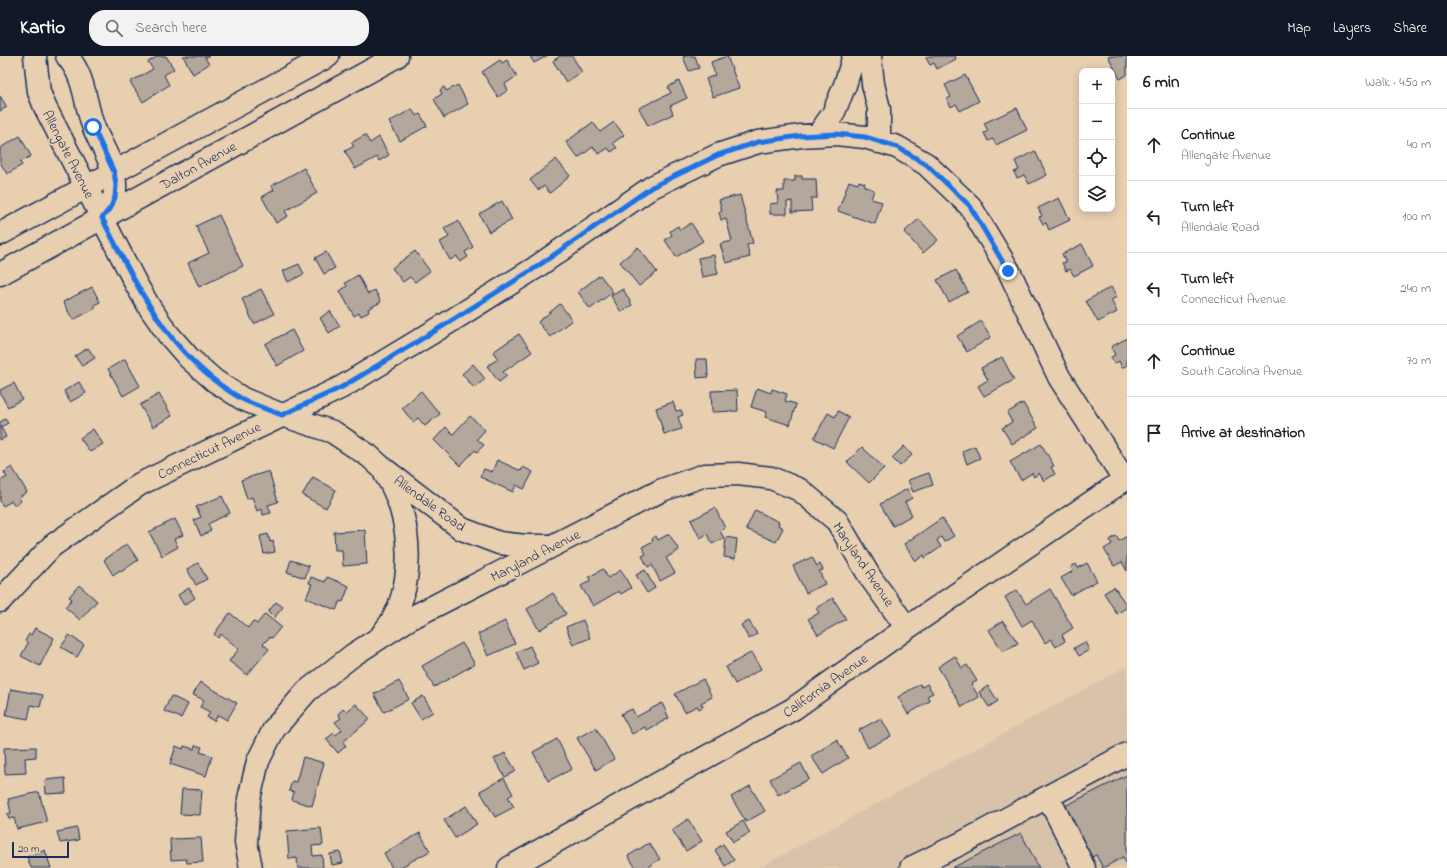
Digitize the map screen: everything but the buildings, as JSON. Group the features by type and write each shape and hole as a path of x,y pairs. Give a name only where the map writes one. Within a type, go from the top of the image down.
{"street":[{"name":"Allengate Avenue","path":"35,56 39,92 41,97 102,218 111,207 115,197 116,185 114,172 93,127 83,84 77,70 67,56"},
{"path":"0,234 328,56"},
{"name":"Dalton Avenue","path":"0,274 397,56"},
{"path":"818,135 833,114 845,85 854,56"},
{"path":"870,56 879,109 879,142"},
{"name":"Connecticut Avenue","path":"0,601 52,546 140,484 342,387 535,268 652,187 718,155 758,142 800,136 836,134 858,136 897,147 926,164 970,206 1008,271 1059,377 1125,479"},
{"name":"Allendale Road","path":"102,218 136,284 168,334 189,358 215,381 243,399 282,415 333,432 369,456 462,529 499,543 526,546 553,546"},
{"name":"Allendale Road","path":"375,641 388,627 397,612 403,594 408,554 403,516 398,498 391,482 380,466"},
{"name":"Maryland Avenue","path":"250,868 246,842 249,799 258,761 274,729 307,691 353,655 409,619 662,490 705,475 738,474 771,478 800,490 837,521 870,577 907,628"},
{"name":"California Avenue","path":"508,868 793,709 907,628 1125,479"},
{"path":"911,868 1127,754"},
{"path":"1048,797 1084,868"}],"shaded area":[{"path":"1127,666 1127,868 759,868"}],"route":[{"path":"93,127 114,172 116,185 115,197 111,207 102,218 150,308 168,334 189,358 215,381 243,399 282,415 342,387 443,326 535,268 652,187 718,155 758,142 800,136 836,134 865,137 897,147 926,164 970,206 1008,271"}]}
